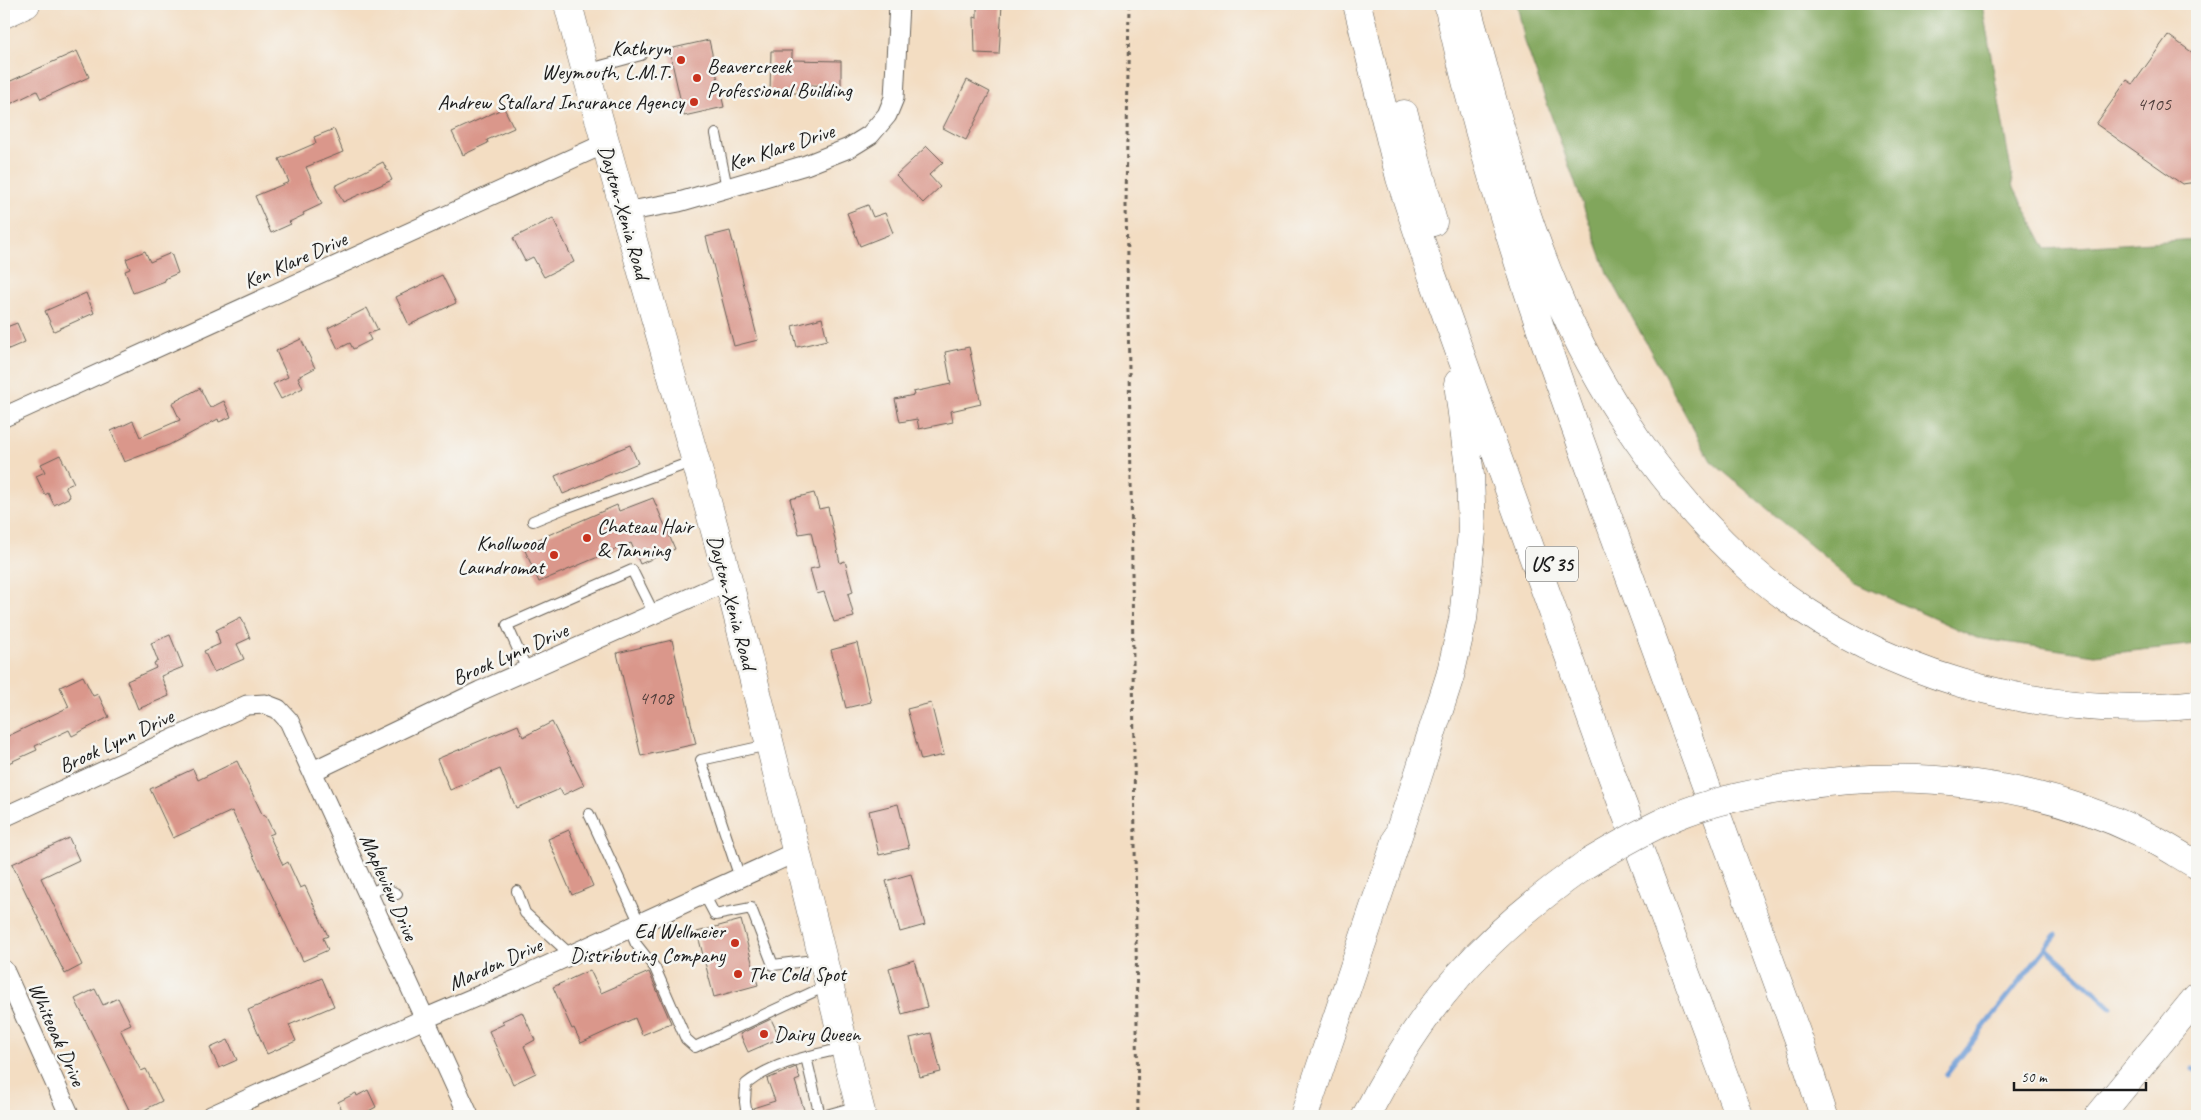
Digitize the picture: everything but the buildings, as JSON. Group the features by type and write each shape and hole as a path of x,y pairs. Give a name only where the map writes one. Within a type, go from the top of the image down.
{"main road":[{"path":"4,14 26,4"},
{"name":"Dayton-Xenia Road","path":"568,4 604,144 625,212 728,581 860,1111"},
{"path":"1357,4 1400,178 1455,339 1612,776 1738,1116"},
{"name":"US 35","path":"1376,4 1441,249 1463,314 1632,786 1727,1034 1756,1116"},
{"path":"1448,4 1474,109 1539,324 1574,427 1800,1043 1824,1116"},
{"path":"1466,4 1529,222 1554,289 1573,329 1615,405 1646,451 1693,511 1726,546 1785,596 1821,620 1859,641 1936,675 1991,691 2055,703 2137,708 2197,704"},
{"path":"1304,1116 1450,676 1463,619 1472,532 1470,475 1458,388 1455,339"},
{"path":"1366,1116 1402,1050 1446,989 1477,954 1520,914 1585,865 1630,838 1677,815 1738,796 1828,781 1892,778 1928,779 2006,790 2076,808 2106,818 2141,833 2196,864"},
{"path":"2099,1116 2197,997"}],"street":[{"name":"Ken Klare Drive","path":"625,212 679,202 827,158 870,136 887,116 895,92 899,4"},
{"name":"Ken Klare Drive","path":"4,417 604,144"},
{"name":"Brook Lynn Drive","path":"313,771 527,670 728,581"},
{"name":"Mapleview Drive","path":"247,705 265,704 285,714 313,771 424,1019 470,1116"},
{"name":"Brook Lynn Drive","path":"4,817 247,705"},
{"name":"Mardon Drive","path":"211,1116 796,852"},
{"name":"Whiteoak Drive","path":"4,970 70,1116"}],"lane":[{"path":"585,70 641,55"},
{"path":"716,134 727,188"},
{"path":"533,521 695,461"},
{"path":"527,670 507,625 632,570 654,614"},
{"path":"740,878 701,760 769,745"},
{"path":"588,814 635,926 636,944 655,968 686,1039 695,1047 829,985"},
{"path":"368,894 383,887 398,894"},
{"path":"517,892 525,913 571,955"},
{"path":"704,894 716,915 751,908 773,966 823,959"},
{"path":"748,1116 745,1102 746,1084 760,1073 845,1048"},
{"path":"806,1058 822,1116 860,1111"}],"path":[{"path":"1129,4 1126,205 1138,1116"}],"green space":[{"path":"1517,4 1982,4 2014,188 2046,249 2197,239 2197,644 2095,655 1977,638 1855,583 1711,461 1606,270 1525,42"}],"waterway":[{"path":"1946,1075 2056,935"},
{"path":"2046,948 2111,1007"},
{"path":"2193,1069 2197,1071"}],"place":[{"name":"Kathryn Weymouth, L.M.T.","path":"681,60"},
{"name":"Beavercreek Professional Building","path":"697,78"},
{"name":"Andrew Stallard Insurance Agency","path":"694,102"},
{"name":"Chateau Hair & Tanning","path":"587,538"},
{"name":"Knollwood Laundromat","path":"554,555"},
{"name":"Ed Wellmeier Distributing Company","path":"735,943"},
{"name":"The Cold Spot","path":"738,974"},
{"name":"Dairy Queen","path":"764,1034"}]}
